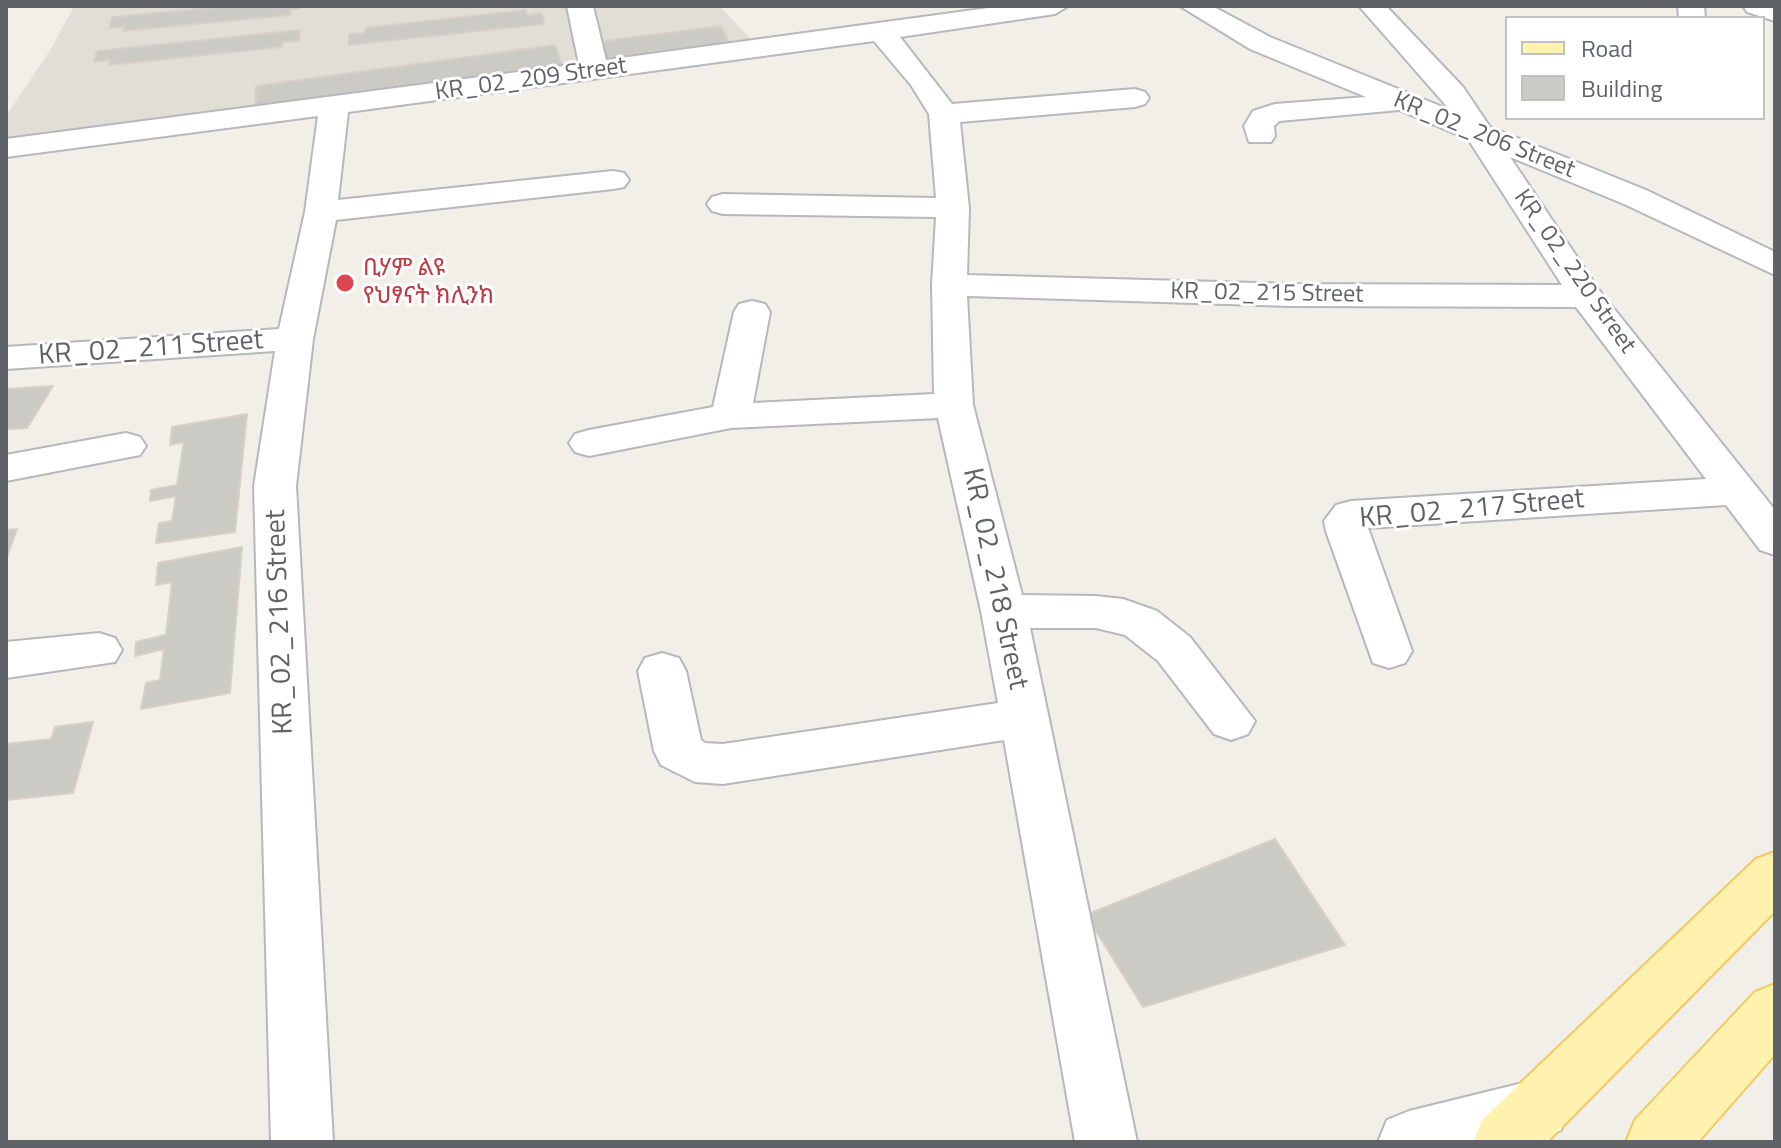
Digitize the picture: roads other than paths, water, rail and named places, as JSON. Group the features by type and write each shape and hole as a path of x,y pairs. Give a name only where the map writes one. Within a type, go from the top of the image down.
{"main road":[{"path":"1522,1126 1726,919 1775,875"},
{"path":"1657,1142 1775,1011"}],"street":[{"path":"580,6 595,71"},
{"name":"KR_02_209 Street","path":"6,148 595,71 1055,6"},
{"name":"KR_02_206 Street","path":"1193,6 1260,43 1649,204 1775,265"},
{"name":"KR_02_220 Street","path":"1372,6 1453,93 1586,296 1775,540"},
{"path":"1756,6 1775,13"},
{"name":"KR_02_218 Street","path":"833,16 868,34 923,81 944,114 953,208 949,285 954,405 1004,611 1106,1142"},
{"path":"944,114 1135,98"},
{"path":"1260,136 1263,117 1275,113 1399,102"},
{"name":"KR_02_216 Street","path":"302,1142 275,486 295,339 321,212 334,106"},
{"path":"321,212 613,180"},
{"path":"723,204 953,208"},
{"name":"KR_02_215 Street","path":"949,285 1276,295 1586,296"},
{"path":"731,416 752,312"},
{"name":"KR_02_211 Street","path":"6,358 295,339"},
{"path":"589,443 731,416 954,405"},
{"path":"6,468 126,446"},
{"name":"KR_02_217 Street","path":"1389,651 1347,531 1345,521 1351,515 1736,491"},
{"path":"1004,611 1096,612 1123,616 1141,623 1174,649 1231,721"},
{"path":"6,660 99,650"},
{"path":"662,671 679,751 695,762 723,764 1025,718"},
{"path":"1409,1142 1522,1126"}],"place":[{"name":"ቢሃም ልዩ የህፃናት ክሊንክ","path":"345,283"}]}
